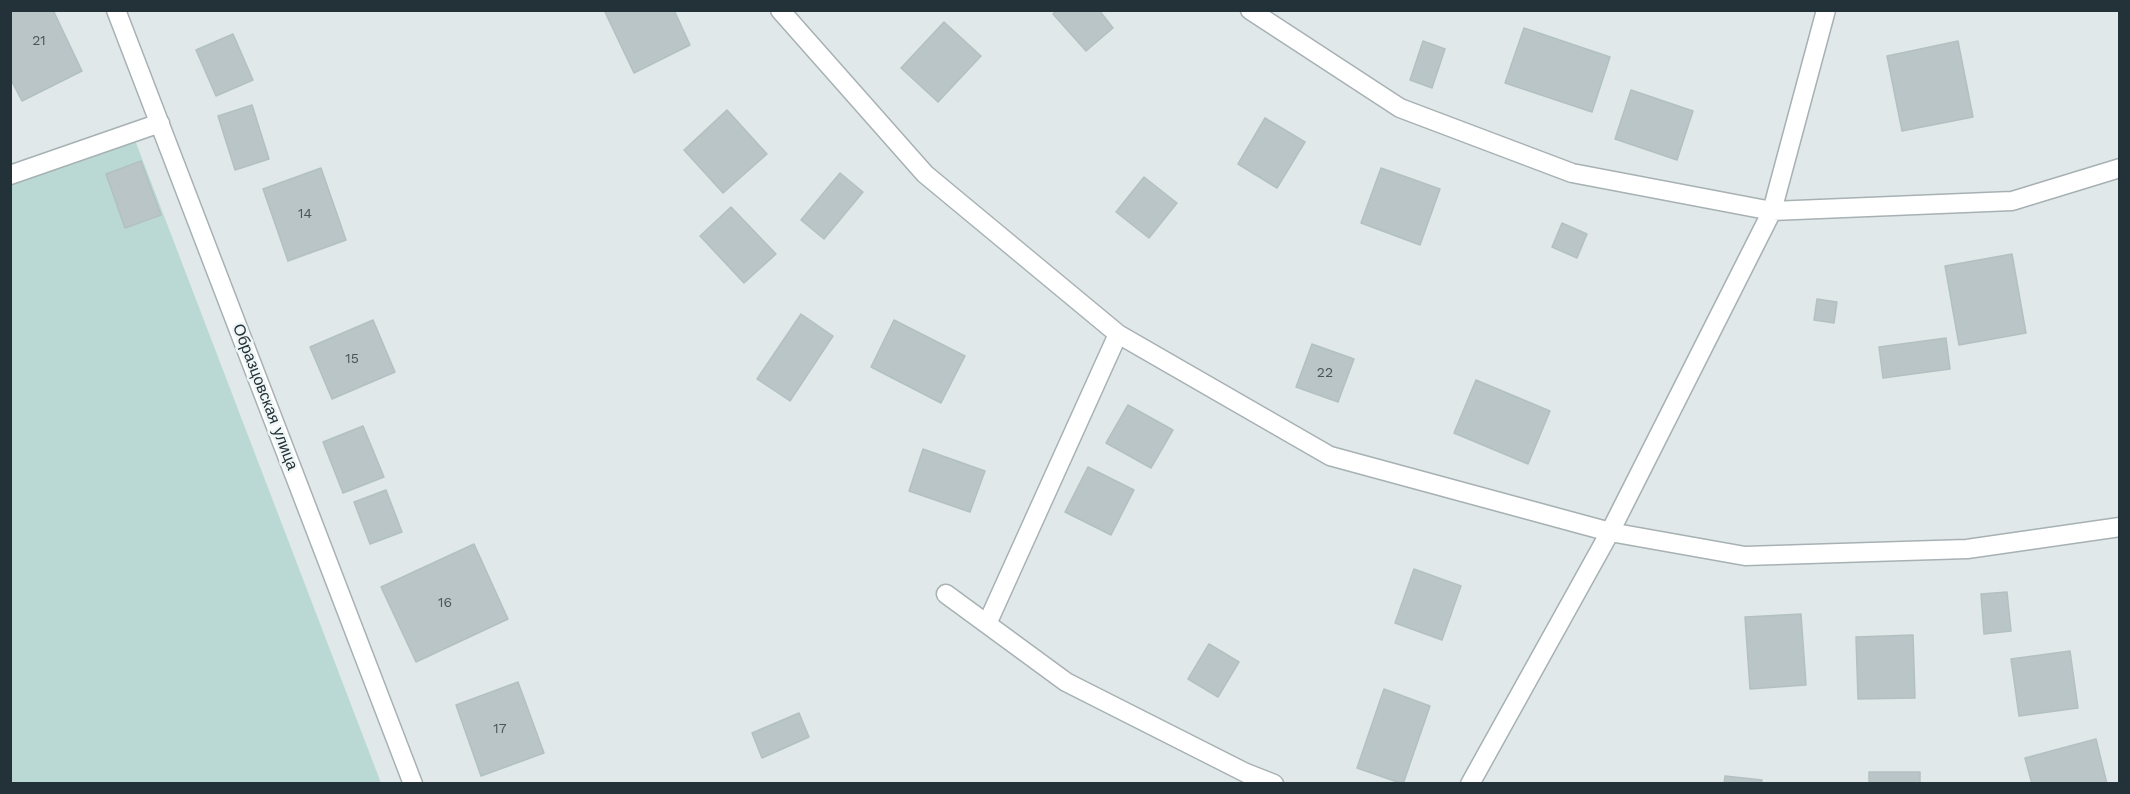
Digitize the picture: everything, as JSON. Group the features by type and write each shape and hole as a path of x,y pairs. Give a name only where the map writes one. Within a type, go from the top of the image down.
{"street":[{"name":"Образцовская улица","path":"116,10 413,783"},
{"path":"780,10 925,174 1118,334 1330,456 1610,532 1745,556 1967,549 2120,527"},
{"path":"1250,10 1400,108 1572,173 1772,211 2012,201 2120,168"},
{"path":"1470,783 1610,532 1772,211 1826,10"},
{"path":"10,175 160,123"},
{"path":"987,624 1118,334"},
{"path":"946,594 1066,682 1246,773 1274,783"}],"green space":[{"path":"130,127 381,783 11,784 11,172"}],"building":[{"path":"10,10 53,10 82,71 22,101 10,78"},
{"path":"604,10 674,10 690,45 634,73"},
{"path":"1057,10 1099,10 1113,28 1086,51 1053,14"},
{"path":"944,22 981,56 938,102 901,68"},
{"path":"1524,28 1610,57 1592,112 1505,83"},
{"path":"233,34 253,80 216,96 196,50"},
{"path":"1423,41 1445,49 1432,88 1410,80"},
{"path":"1958,41 1973,117 1902,131 1887,56"},
{"path":"1631,90 1693,111 1677,160 1615,139"},
{"path":"252,105 269,159 235,170 218,116"},
{"path":"727,110 767,154 723,193 684,150"},
{"path":"1265,118 1305,142 1277,188 1238,164"},
{"path":"141,161 161,215 125,228 106,174"},
{"path":"321,168 346,240 288,261 263,189"},
{"path":"1381,168 1440,189 1420,245 1361,223"},
{"path":"840,173 863,192 824,239 801,220"},
{"path":"1144,177 1177,203 1149,238 1116,212"},
{"path":"731,207 776,254 744,283 700,236"},
{"path":"1562,223 1587,234 1577,258 1552,247"},
{"path":"2012,254 2026,333 1959,345 1945,266"},
{"path":"1817,299 1837,302 1834,323 1814,320"},
{"path":"801,314 833,336 790,401 757,379"},
{"path":"373,320 395,372 332,399 310,347"},
{"path":"894,320 965,356 941,403 871,367"},
{"path":"1946,338 1950,369 1883,378 1879,347"},
{"path":"1312,344 1354,359 1338,402 1296,387"},
{"path":"1476,380 1550,411 1528,464 1454,433"},
{"path":"1128,405 1173,430 1151,468 1106,443"},
{"path":"363,426 384,477 343,493 323,442"},
{"path":"923,449 985,471 970,512 909,491"},
{"path":"1088,467 1134,490 1111,535 1065,512"},
{"path":"386,490 402,532 370,544 354,502"},
{"path":"474,544 508,619 416,662 381,587"},
{"path":"1414,569 1461,586 1442,640 1395,623"},
{"path":"2007,592 2011,631 1984,634 1981,594"},
{"path":"1801,614 1806,685 1750,689 1745,617"},
{"path":"1913,635 1915,698 1858,699 1856,637"},
{"path":"1209,644 1239,662 1218,697 1188,679"},
{"path":"2070,651 2078,708 2019,716 2011,659"},
{"path":"518,682 544,753 481,776 456,705"},
{"path":"1384,689 1430,706 1403,784 1357,768"},
{"path":"799,713 809,737 762,758 752,733"},
{"path":"2096,739 2107,784 2032,784 2025,758"},
{"path":"1869,772 1920,772 1920,784 1869,784"},
{"path":"1725,776 1762,780 1761,784 1724,784"}]}
